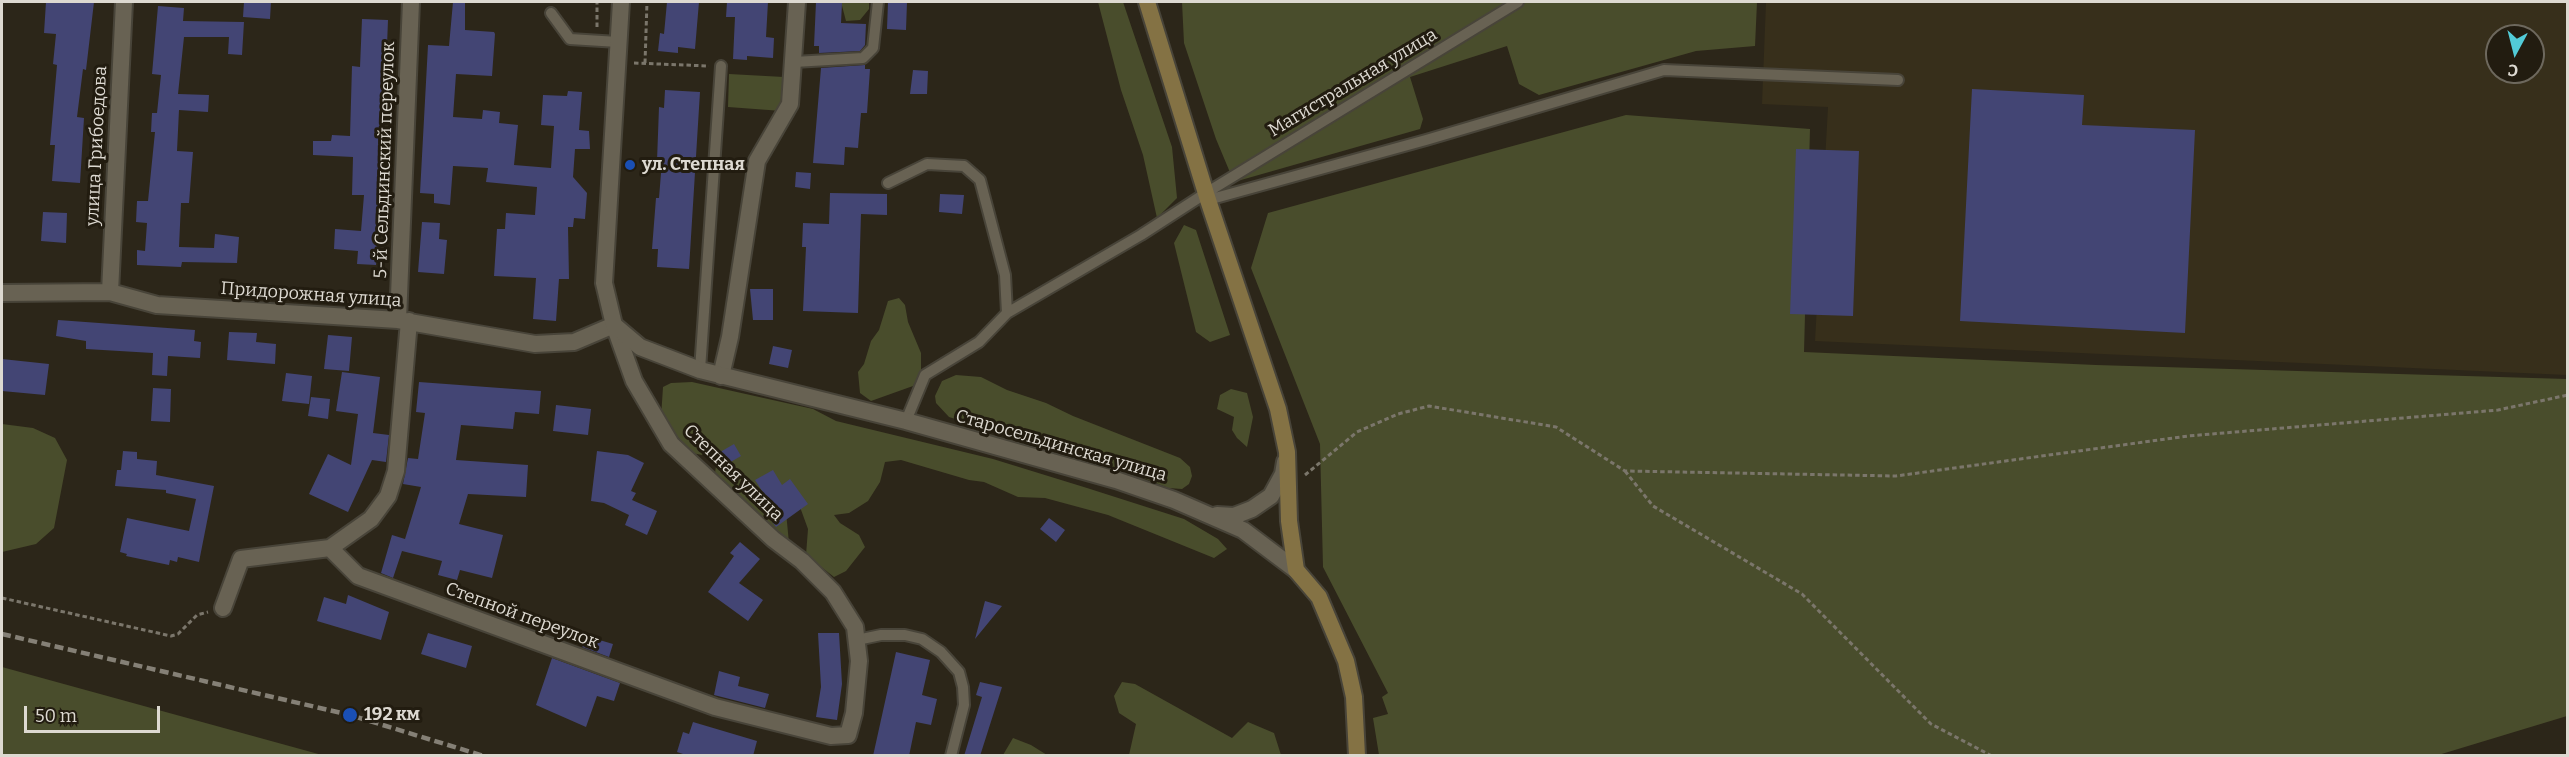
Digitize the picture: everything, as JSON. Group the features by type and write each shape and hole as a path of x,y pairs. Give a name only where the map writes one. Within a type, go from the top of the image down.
{"main road":[{"path":"1147,2 1207,196 1278,409 1287,452 1290,488 1289,521 1296,570"},
{"name":"Старосельдинская улица","path":"1296,570 1318,597 1346,661 1354,697 1356,756"}],"street":[{"name":"улица Грибоедова","path":"110,292 124,2"},
{"name":"5-й Сельдинский переулок","path":"330,548 371,519 388,496 396,471 404,320 411,2"},
{"name":"Степная улица","path":"621,2 604,268 608,304 614,325 634,381 670,444 833,592 855,627 859,661 848,735"},
{"path":"721,376 730,337 758,161 790,104 797,2"},
{"name":"Придорожная улица","path":"2,293 110,292 157,305 404,320 535,344 574,342 614,325"},
{"name":"Старосельдинская улица","path":"614,325 640,347 700,370 906,421 1116,480 1207,513 1243,530 1296,570"},
{"path":"1207,513 1234,516 1252,509 1271,496 1284,474 1287,452"},
{"path":"223,608 241,559 330,548"},
{"name":"Степной переулок","path":"330,548 358,576 643,682 715,707 831,736 848,735"}],"lane":[{"path":"794,62 863,58 873,48 878,2"},
{"name":"Магистральная улица","path":"906,421 926,375 979,342 1007,314 1207,196 1518,2"},
{"path":"551,14 570,39 618,42"},
{"path":"700,370 721,66"},
{"path":"1207,196 1426,140 1664,69 1898,80"},
{"path":"888,183 927,164 964,166 980,180 1005,274 1007,314"},
{"path":"856,640 882,635 905,635 922,639 941,652 959,672 964,705 951,756"}],"path":[{"path":"645,63 647,2"},
{"path":"617,63 721,66"},
{"path":"1625,471 1896,476 2188,436 2498,410 2568,395"},
{"path":"1290,488 1357,432 1398,414 1429,406 1556,426 1625,471 1653,506 1802,594 1931,724 1992,756"},
{"path":"2,598 171,636 178,634 197,615 223,608"}],"shaded area":[{"path":"1766,2 2567,2 2567,375 1815,341 1828,107 1762,104"}],"green space":[{"path":"841,2 869,2 869,9 860,20 846,21"},
{"path":"1098,2 1123,2 1172,147 1177,198 1157,218 1143,155 1121,90"},
{"path":"1182,2 1757,2 1755,46 1696,51 1539,95 1519,84 1507,46 1410,77 1423,119 1420,129 1234,182 1216,139 1184,43"},
{"path":"729,74 784,77 782,111 728,107"},
{"path":"1626,115 1810,129 1804,352 2096,365 2567,379 2567,716 2435,756 1379,755 1373,718 1388,714 1382,697 1388,693 1323,567 1320,444 1251,268 1268,213"},
{"path":"1184,225 1196,230 1230,335 1210,342 1196,332 1174,243"},
{"path":"899,298 905,305 908,322 921,353 921,372 913,386 871,401 860,393 858,372 864,364 871,341 879,330 888,301"},
{"path":"956,375 981,377 1007,390 1046,403 1180,458 1190,467 1192,476 1189,484 1182,489 1168,488 1134,474 949,417 936,403 935,396 942,381"},
{"path":"692,382 813,409 836,421 993,459 1087,488 1184,519 1218,539 1227,549 1214,558 1108,515 1045,498 1018,497 984,482 969,480 901,460 885,462 880,482 868,501 849,513 834,515 840,523 859,535 865,547 846,571 834,577 806,555 808,529 800,507 786,512 789,543 714,480 716,466 708,456 686,452 685,445 675,434 660,433 663,387 671,383"},
{"path":"1231,389 1247,393 1253,417 1247,447 1232,430 1234,417 1217,409 1220,395"},
{"path":"2,424 33,428 55,438 67,460 54,528 36,544 2,552"},
{"path":"2,667 322,755 2,755"},
{"path":"1122,682 1135,684 1232,738 1248,722 1274,733 1281,755 1129,755 1136,724 1119,713 1114,696"},
{"path":"1013,738 1031,745 1047,755 1003,755"}],"building":[{"path":"46,2 94,2 86,70 83,69 77,117 84,118 80,183 52,181 55,145 50,145 57,65 53,64 56,34 44,33"},
{"path":"244,2 271,2 270,19 243,17"},
{"path":"453,2 465,2 465,30 494,32 495,34 492,76 456,74 453,117 482,119 483,110 500,112 499,123 518,125 514,165 551,168 554,126 541,125 543,95 567,96 568,91 582,92 579,130 589,131 590,149 575,149 573,177 587,193 585,219 574,218 573,227 568,227 569,279 559,279 556,321 533,319 536,278 494,276 497,229 505,229 506,213 535,215 537,187 486,182 488,168 453,166 450,205 434,203 434,194 420,193 428,45 449,46"},
{"path":"667,2 699,2 695,49 678,47 678,53 658,51 660,33 664,34"},
{"path":"727,2 768,2 766,37 774,38 773,58 747,56 747,60 733,59 735,17 726,17"},
{"path":"816,2 842,3 841,23 866,24 865,45 860,51 819,53 819,46 814,46"},
{"path":"888,2 907,2 906,30 887,29"},
{"path":"158,6 184,8 183,21 244,22 242,55 228,54 229,37 184,37 178,94 209,95 208,112 179,110 177,151 193,152 189,203 181,203 179,247 214,248 215,234 239,237 237,263 182,262 181,267 137,265 137,250 145,251 147,223 136,222 137,201 148,201 155,132 151,132 152,113 157,113 161,75 152,74"},
{"path":"362,19 388,20 381,201 376,265 357,264 358,251 334,249 335,229 361,231 364,195 352,195 353,157 313,155 313,141 331,141 332,135 350,136 352,66 360,67"},
{"path":"865,65 865,69 870,69 867,113 861,113 858,148 845,147 844,165 813,163 821,68"},
{"path":"913,70 928,71 927,94 910,94"},
{"path":"1972,89 2084,95 2082,125 2195,130 2185,333 1960,321"},
{"path":"665,90 700,92 689,269 657,267 658,249 652,249 662,161 657,161 659,107 664,108"},
{"path":"1796,149 1859,151 1853,316 1790,314"},
{"path":"796,172 811,173 810,189 795,187"},
{"path":"830,193 887,194 887,215 861,214 858,313 803,311 806,247 802,247 803,223 829,224"},
{"path":"940,194 964,195 962,214 939,212"},
{"path":"43,212 67,213 66,243 41,241"},
{"path":"422,222 440,223 439,239 447,240 444,274 418,272"},
{"path":"750,289 773,289 773,320 753,320"},
{"path":"58,320 195,330 194,341 201,342 200,358 168,356 167,376 152,375 153,353 86,349 86,341 56,336"},
{"path":"229,332 257,333 256,342 276,344 275,364 227,360"},
{"path":"328,335 352,337 349,371 324,369"},
{"path":"773,346 792,350 788,368 769,364"},
{"path":"2,359 49,364 45,395 2,391"},
{"path":"342,372 380,377 373,433 389,435 386,462 372,460 348,512 309,494 328,454 351,465 358,414 336,411"},
{"path":"286,373 312,376 309,404 282,401"},
{"path":"419,382 541,391 539,414 515,412 513,429 461,425 456,460 528,465 526,497 468,494 459,524 503,535 492,578 460,570 457,580 438,575 442,561 402,551 393,578 381,573 392,535 405,539 421,487 403,484 408,458 418,459 425,413 416,412"},
{"path":"153,388 171,389 170,422 151,421"},
{"path":"311,397 330,399 328,419 308,416"},
{"path":"556,405 591,409 588,435 553,431"},
{"path":"734,444 741,456 722,467 715,455"},
{"path":"123,451 137,452 137,459 157,461 156,475 214,486 199,562 178,557 177,562 170,560 169,565 126,556 127,554 120,552 127,518 189,531 196,499 166,493 166,490 115,486 117,470 121,470"},
{"path":"597,451 628,455 644,463 631,491 636,493 632,500 657,511 647,535 625,525 629,515 604,503 591,501"},
{"path":"773,470 782,485 790,479 808,504 776,527 758,503 766,497 755,480"},
{"path":"1049,518 1065,530 1056,542 1040,529"},
{"path":"740,542 760,559 739,583 763,600 748,621 708,592 734,556 730,553"},
{"path":"348,595 389,612 381,640 317,621 324,597 346,604"},
{"path":"985,601 1002,606 975,639"},
{"path":"428,633 472,646 466,668 421,654"},
{"path":"818,633 839,633 842,684 837,720 816,717 821,687"},
{"path":"586,636 613,644 609,657 582,647"},
{"path":"896,652 930,660 922,695 937,699 931,725 916,722 909,756 873,756"},
{"path":"552,658 620,683 614,701 597,696 586,727 536,705"},
{"path":"719,671 740,677 738,686 769,694 765,708 714,695"},
{"path":"980,682 1002,687 980,756 964,756 982,697 976,695"},
{"path":"693,722 757,741 753,756 689,756 677,752 683,732 689,734"}],"railway":[{"path":"2,634 350,715 484,756"}],"place":[{"name":"ул. Степная","path":"630,165"},
{"name":"192 км","path":"350,715"}]}
